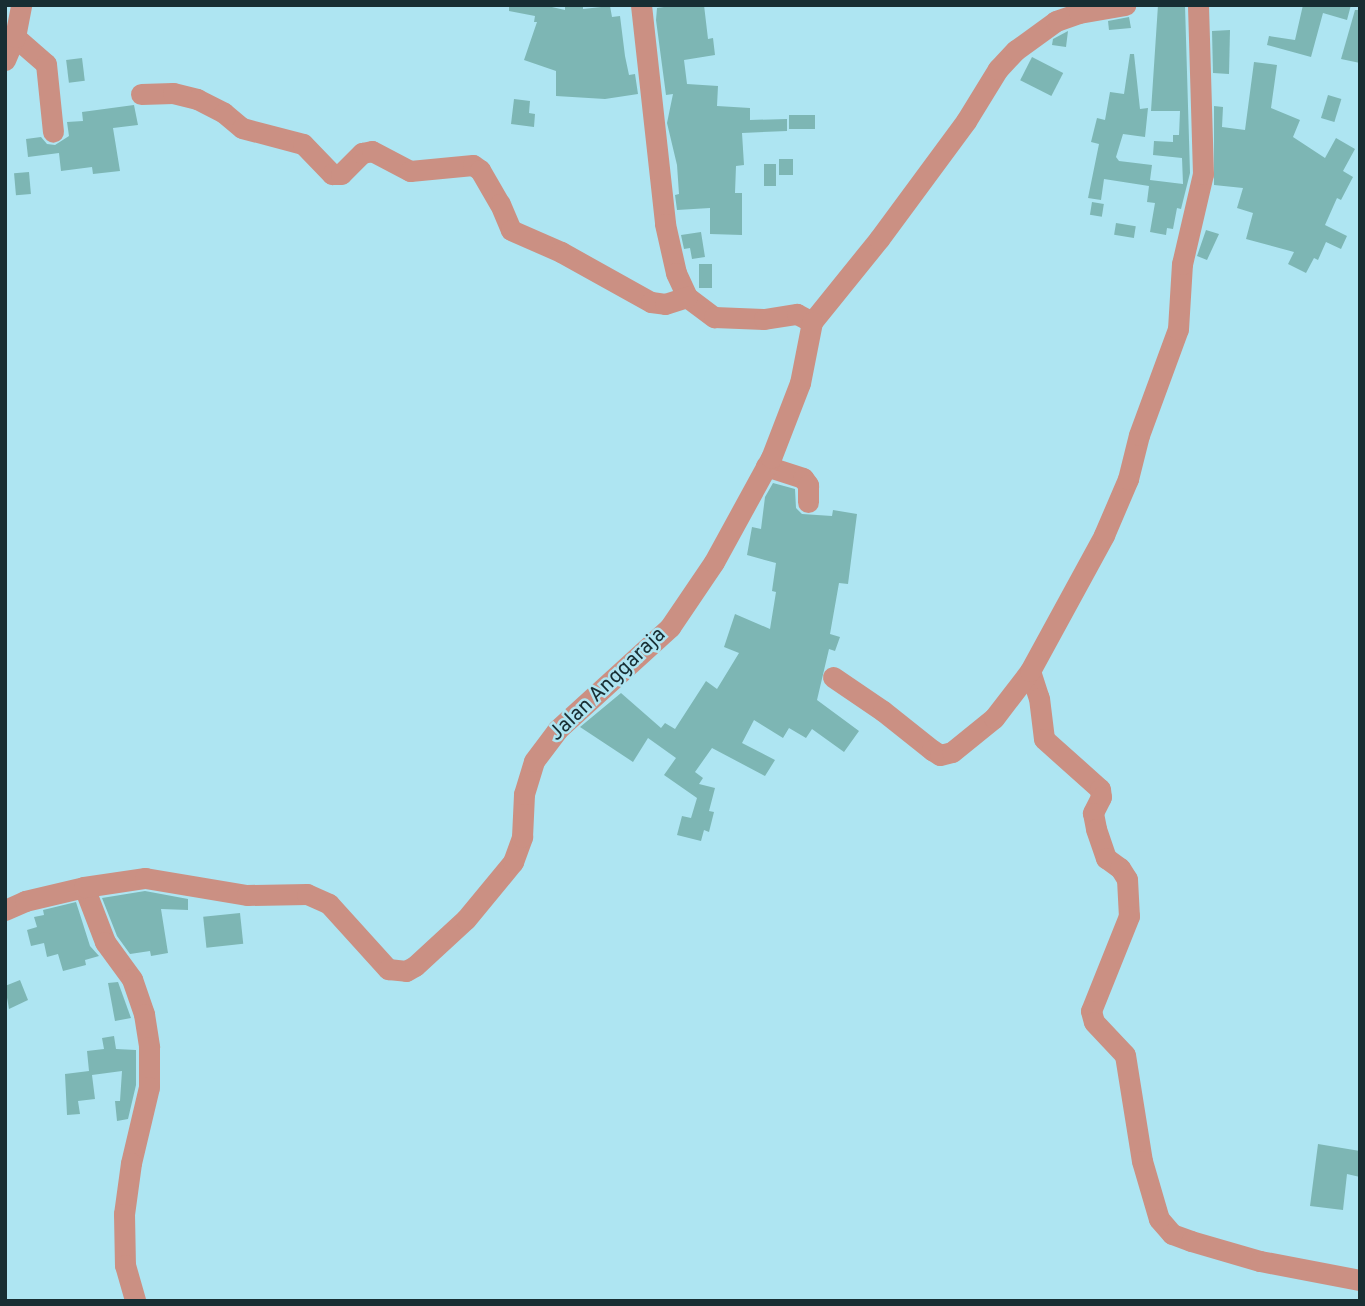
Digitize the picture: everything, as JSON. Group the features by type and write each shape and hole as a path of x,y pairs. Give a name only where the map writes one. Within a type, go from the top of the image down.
{"street":[{"path":"5,60 15,37 21,5"},
{"path":"641,5 665,224 676,273 687,297 714,317 754,320 797,314 812,322 879,239 966,121 998,69 1016,50 1056,21 1079,13 1125,5"},
{"path":"833,677 883,711 932,751 947,754 994,718 1030,671 1118,508 1145,414 1178,329 1182,264 1203,174 1198,5"},
{"path":"15,37 46,64 53,132"},
{"path":"141,94 173,93 197,99 224,113 242,128 303,144 332,174 341,174 362,153 372,151 410,171 473,165 480,170 500,204 511,230 561,252 651,302 665,304 687,297"},
{"name":"Jalan Anggaraja","path":"5,910 25,901 84,887 145,878 247,895 307,894 329,904 388,969 406,971 415,966 466,919 513,862 522,837 524,794 534,761 557,730 670,627 714,562 766,466 800,383 812,322"},
{"path":"766,466 803,478 808,485 808,502"},
{"path":"1030,671 1039,698 1044,740 1100,789 1101,797 1093,813 1096,829 1106,858 1120,868 1127,879 1129,916 1091,1011 1094,1022 1125,1055 1142,1161 1160,1219 1172,1234 1191,1241 1260,1261 1360,1280"},
{"path":"84,887 105,942 132,979 144,1014 149,1047 149,1087 131,1163 124,1214 125,1265 135,1301"}],"building":[{"path":"509,5 543,5 565,10 565,5 583,5 583,9 610,6 612,17 620,16 629,75 635,74 638,94 605,99 556,96 556,71 524,60 537,22 534,22 535,16 509,11"},
{"path":"704,5 708,39 713,38 715,55 684,60 687,84 718,86 717,106 750,108 750,120 787,119 787,131 742,133 744,165 736,166 735,193 742,193 742,235 710,234 710,208 677,210 677,165 667,123 673,94 666,95 656,20 657,8"},
{"path":"1158,5 1185,5 1190,173 1181,209 1177,208 1173,229 1167,228 1166,235 1150,232 1155,203 1147,202 1149,186 1104,179 1101,200 1088,198 1099,144 1091,142 1097,118 1105,120 1110,92 1124,94 1130,54 1134,54 1140,109 1148,108 1145,137 1123,134 1116,157 1119,161 1152,165 1150,180 1183,184 1182,158 1153,155 1154,141 1173,142 1173,135 1179,135 1180,111 1151,111"},
{"path":"1303,5 1351,5 1347,20 1323,13 1311,57 1267,45 1269,36 1295,40"},
{"path":"1355,10 1360,10 1360,63 1341,59"},
{"path":"1129,17 1131,28 1109,30 1108,21"},
{"path":"1230,30 1229,74 1213,73 1212,31"},
{"path":"1068,31 1066,47 1052,45 1053,39"},
{"path":"1032,57 1063,73 1051,96 1020,80"},
{"path":"82,58 85,81 69,83 66,60"},
{"path":"1254,62 1277,65 1271,108 1300,120 1293,137 1325,158 1336,138 1355,149 1343,171 1353,177 1341,200 1337,198 1325,225 1347,236 1341,249 1326,242 1318,260 1314,258 1306,273 1288,264 1294,252 1246,239 1253,213 1237,208 1243,188 1214,185 1214,106 1223,107 1222,127 1245,130"},
{"path":"1328,95 1341,99 1334,122 1321,118"},
{"path":"514,99 530,101 529,113 535,114 534,127 511,124"},
{"path":"134,105 138,125 113,128 120,171 93,174 92,167 61,171 59,153 28,157 26,139 41,137 47,144 55,145 69,136 67,122 83,121 82,112"},
{"path":"789,115 815,115 815,129 789,129"},
{"path":"779,159 793,159 793,175 779,175"},
{"path":"764,164 776,164 776,186 764,186"},
{"path":"29,172 31,194 16,195 14,173"},
{"path":"1092,202 1104,204 1102,217 1090,215"},
{"path":"1116,223 1136,226 1134,238 1114,235"},
{"path":"1206,230 1219,234 1207,260 1197,256"},
{"path":"701,232 705,257 692,259 690,248 684,249 681,235"},
{"path":"699,264 712,264 712,288 699,288"},
{"path":"773,483 795,489 796,508 802,514 832,516 833,510 857,514 848,584 839,583 830,634 840,637 835,651 829,649 817,700 859,731 844,752 812,729 806,738 789,728 783,738 754,720 742,743 775,760 765,776 712,748 695,772 703,778 699,784 715,788 709,811 714,812 709,832 704,830 701,841 677,835 682,816 691,818 697,798 664,775 676,758 648,738 633,762 580,727 621,693 661,728 665,723 675,729 706,681 717,689 739,653 724,647 735,614 770,629 776,592 772,591 776,563 747,555 752,527 761,529 765,497"},
{"path":"145,891 188,899 188,910 161,909 168,953 151,956 150,951 130,954 117,936 102,898"},
{"path":"76,902 90,946 99,956 85,960 86,965 63,971 58,954 47,957 44,943 31,946 27,930 37,927 34,917 44,915 43,910"},
{"path":"240,913 243,944 206,948 203,917"},
{"path":"20,980 28,1000 9,1009 5,986"},
{"path":"118,982 131,1018 115,1021 108,983"},
{"path":"114,1036 116,1049 136,1050 136,1085 128,1119 117,1121 115,1101 120,1101 122,1071 92,1075 95,1099 78,1101 80,1114 67,1115 65,1074 89,1071 87,1051 104,1049 102,1038"},
{"path":"1318,1144 1360,1151 1360,1177 1347,1174 1343,1210 1310,1206"}]}
